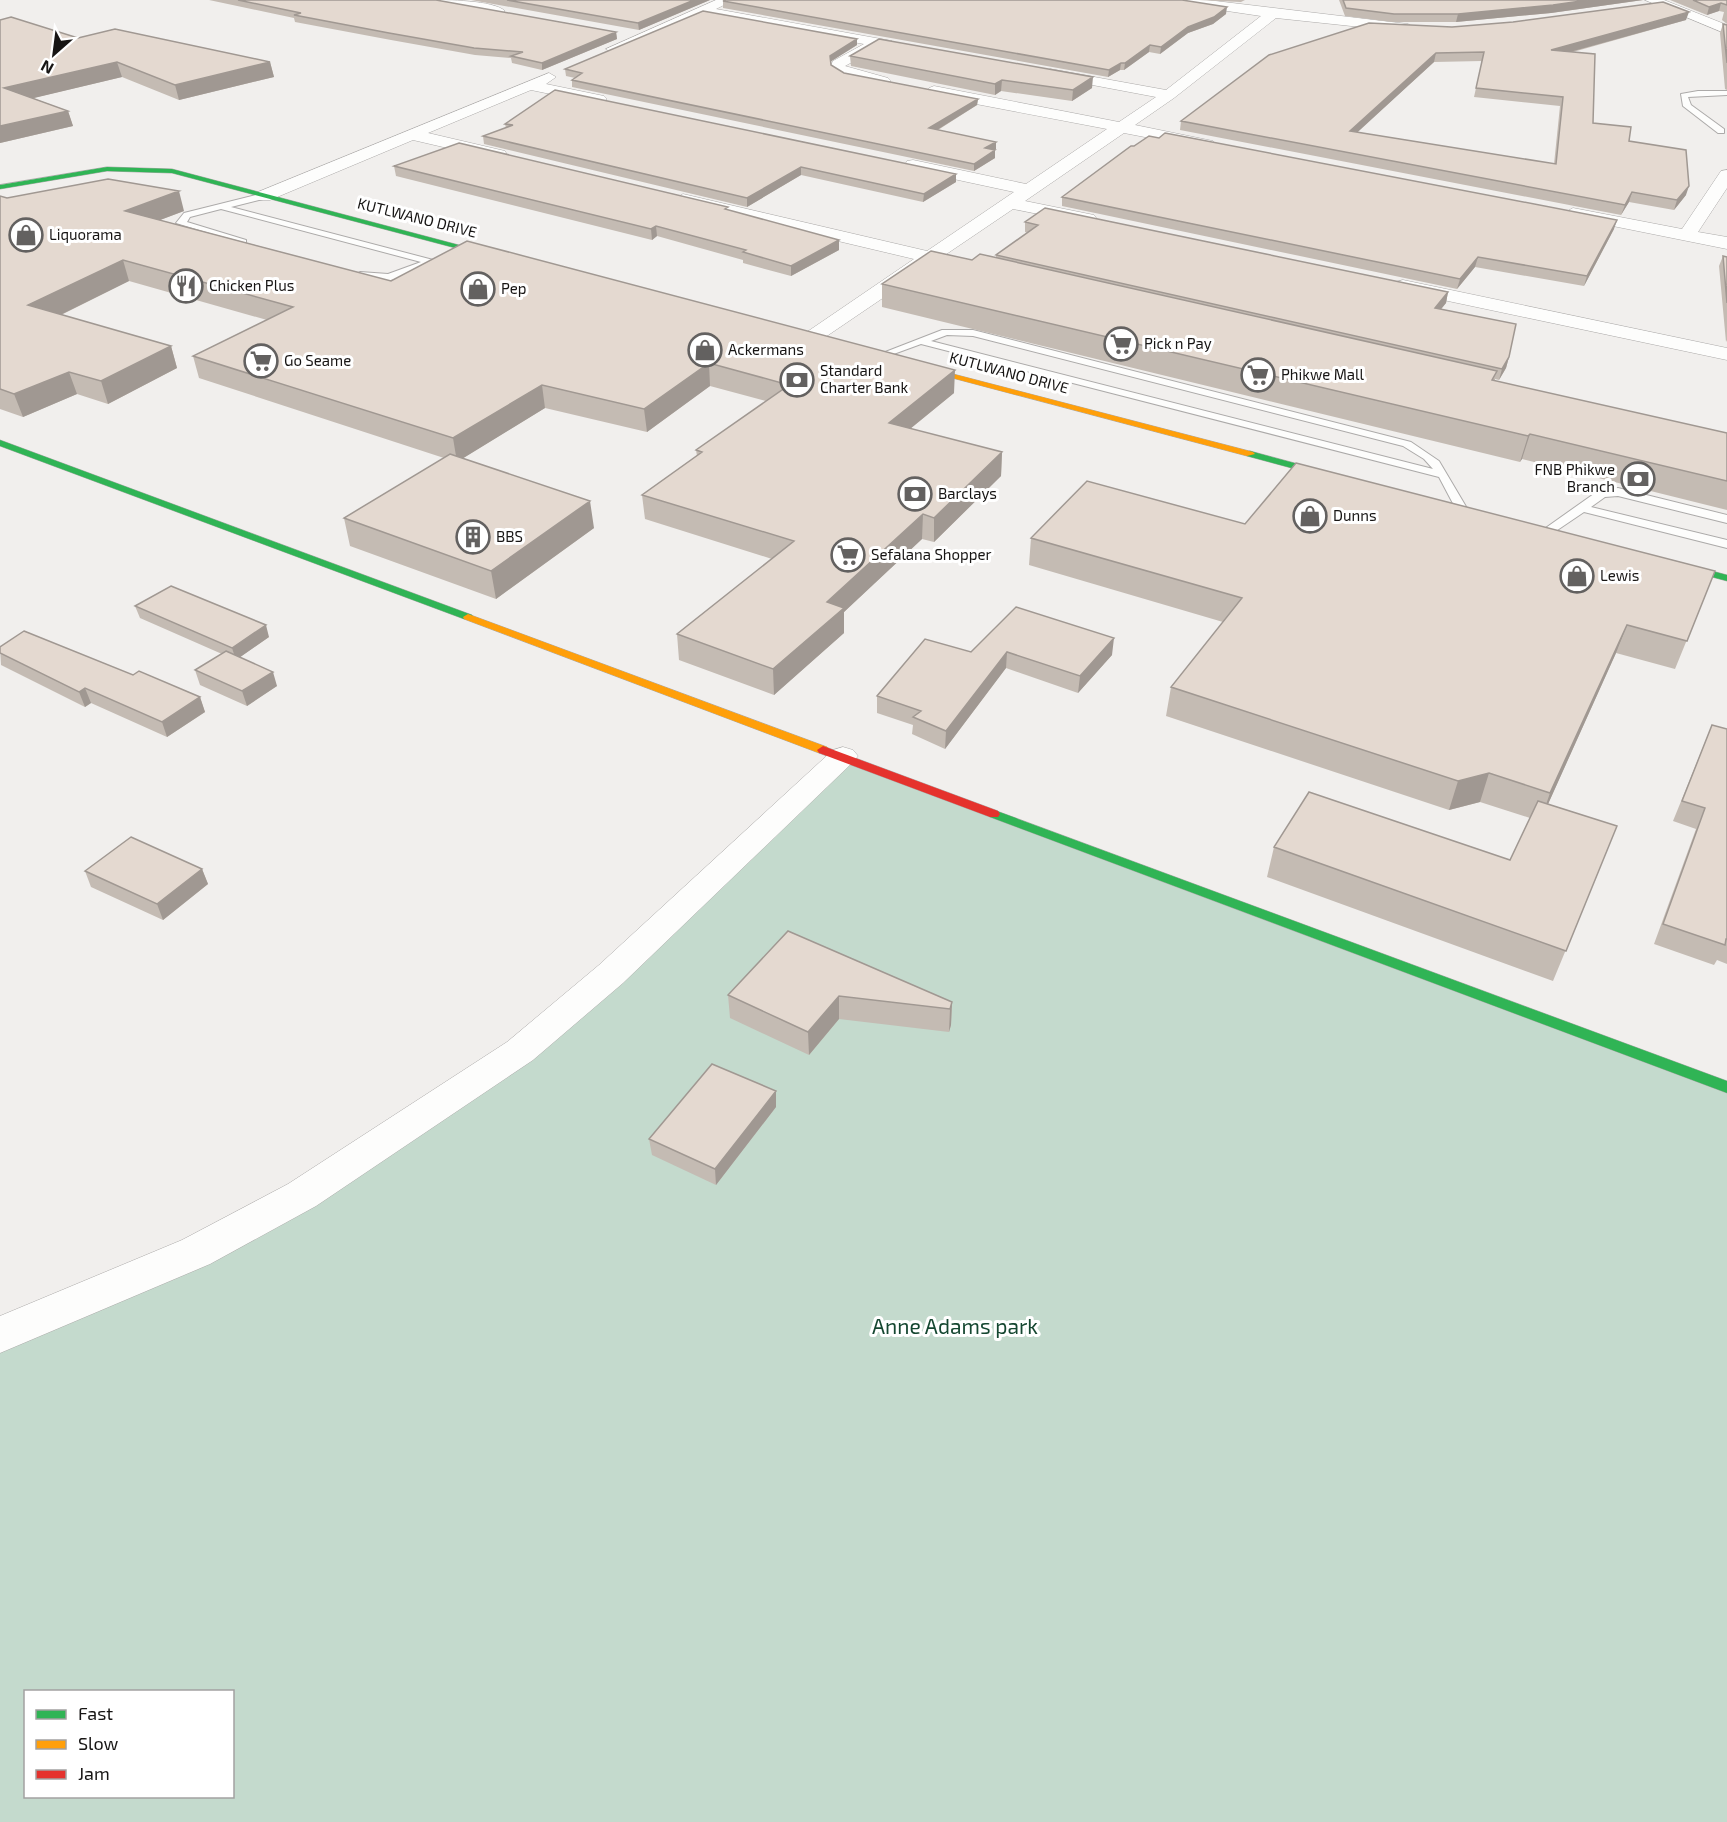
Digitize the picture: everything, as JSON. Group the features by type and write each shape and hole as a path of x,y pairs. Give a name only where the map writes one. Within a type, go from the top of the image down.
{"street":[{"path":"436,0 516,14"},
{"path":"601,55 727,0"},
{"path":"1180,0 1273,14 1422,29"},
{"path":"1651,4 1727,30"},
{"path":"702,11 901,47"},
{"path":"805,336 930,258 1169,95 1273,14"},
{"path":"619,33 642,37"},
{"path":"878,42 838,64 837,68 843,72 894,83"},
{"path":"1030,70 1169,95"},
{"path":"264,196 560,72"},
{"path":"530,85 611,102"},
{"path":"917,87 1225,147"},
{"path":"410,134 514,159"},
{"path":"902,163 1029,190"},
{"name":"KUTLWANO DRIVE","path":"0,186 106,169 151,168 172,171 510,259"},
{"path":"1687,235 1727,175"},
{"path":"664,195 988,271"},
{"path":"1011,202 1103,222"},
{"path":"1560,211 1727,243"},
{"path":"1380,281 1727,354"},
{"path":"805,336 834,344"},
{"name":"KUTLWANO DRIVE","path":"874,354 1348,480"},
{"path":"0,442 1727,1087"},
{"path":"1439,504 1467,512"},
{"path":"1541,530 1569,537"},
{"path":"1659,560 1727,578"},
{"path":"0,1335 196,1252 293,1200 520,1051 611,974 843,756"}],"lane":[{"path":"1721,131 1688,106 1684,96 1698,93 1727,93"},
{"path":"250,244 181,223 187,216 264,196"},
{"path":"221,207 438,258"},
{"path":"353,273 376,279 386,278 463,247"},
{"path":"874,354 946,332 973,333 1407,444 1422,451 1440,465 1467,512"},
{"path":"920,341 1444,475"},
{"path":"1541,530 1582,508 1602,494 1618,492 1727,519"},
{"path":"1582,508 1727,544"}],"green space":[{"name":"Anne Adams park","path":"843,756 1727,1087 1727,1822 0,1822 0,1338 196,1252 564,1014"}],"building":[{"path":"238,0 436,0 616,32 542,63 511,56 523,52 474,48 389,33 294,15 301,13"},
{"path":"507,0 694,0 638,23"},
{"path":"1182,0 1227,7 1214,17 1188,27 1161,47 1150,45 1125,63 1109,70 723,1"},
{"path":"1343,0 1588,0 1458,14 1394,14 1346,8"},
{"path":"1693,0 1727,0 1727,5 1721,3 1709,7"},
{"path":"1663,2 1689,12 1551,50 1595,54 1593,123 1631,127 1629,141 1686,150 1689,186 1677,200 1632,192 1625,205 1181,121 1269,55 1369,23 1452,27 1513,22","holes":["1484,52 1476,88 1563,97 1556,164 1350,131 1436,53"]},
{"path":"703,11 857,39 830,56 831,65 844,73 978,99 929,128 996,142 985,148 995,150 974,164 572,80 582,73 565,69"},
{"path":"11,17 78,38 115,29 270,62 175,85 117,62 4,88 68,111 0,126 0,20"},
{"path":"1723,24 1727,25 1727,63"},
{"path":"879,39 1093,77 1073,90 1002,80 995,84 850,56"},
{"path":"555,90 956,174 924,194 801,167 747,198 483,136 513,125 505,124"},
{"path":"1165,133 1617,220 1587,276 1478,257 1460,279 1062,197 1131,146 1149,136 1159,138"},
{"path":"459,143 728,207 725,209 839,240 791,266 743,252 746,250 656,226 651,229 394,166"},
{"path":"108,179 179,191 125,211 391,281 467,241 955,370 889,423 1002,452 934,518 923,514 827,602 844,608 773,669 677,634 794,541 642,495 702,452 696,450 789,385 709,363 644,409 542,385 453,438 193,356 293,307 123,260 28,305 171,346 101,381 69,372 14,394 0,389 0,196 7,198"},
{"path":"1045,208 1448,292 1435,308 1516,324 1509,357 1502,369 996,255 1038,225 1025,222"},
{"path":"931,251 972,260 980,254 1497,371 1492,380 1727,433 1727,481 882,284"},
{"path":"1723,256 1727,257 1727,303"},
{"path":"450,454 590,501 491,571 344,518"},
{"path":"1296,463 1715,571 1687,641 1627,625 1550,793 1489,773 1458,781 1171,687 1242,598 1031,538 1087,481 1245,524"},
{"path":"171,586 266,625 232,648 135,606"},
{"path":"1016,607 1114,638 1080,676 1007,652 946,731 913,717 921,711 877,696 925,639 971,652"},
{"path":"24,631 133,675 139,671 200,697 162,722 85,688 79,692 0,653 0,647"},
{"path":"226,651 273,672 242,691 195,670"},
{"path":"1712,725 1727,729 1727,939 1725,945 1663,924 1705,808 1682,801"},
{"path":"1309,792 1510,860 1538,801 1617,826 1566,951 1274,847"},
{"path":"131,837 202,869 157,904 85,871"},
{"path":"788,931 952,1002 950,1009 839,996 808,1032 728,995"},
{"path":"712,1064 776,1091 715,1169 649,1139"}],"traffic: fast":[{"path":"0,187 107,169 172,171 500,257"},
{"path":"0,443 468,617"},
{"path":"1250,454 1336,477"},
{"path":"1671,563 1727,578"},
{"path":"994,814 1727,1087"}],"traffic: slow":[{"path":"910,364 1250,454"},
{"path":"468,617 823,750"}],"traffic: jam":[{"path":"823,750 994,814"}],"place":[{"name":"Liquorama","path":"26,235"},
{"name":"Chicken Plus","path":"186,286"},
{"name":"Pep","path":"478,289"},
{"name":"Pick n Pay","path":"1121,344"},
{"name":"Ackermans","path":"705,350"},
{"name":"Go Seame","path":"261,361"},
{"name":"Phikwe Mall","path":"1258,375"},
{"name":"Standard Charter Bank","path":"797,380"},
{"name":"FNB Phikwe Branch","path":"1638,479"},
{"name":"Barclays","path":"915,494"},
{"name":"Dunns","path":"1310,516"},
{"name":"BBS","path":"473,537"},
{"name":"Sefalana Shopper","path":"848,555"},
{"name":"Lewis","path":"1577,576"}]}
